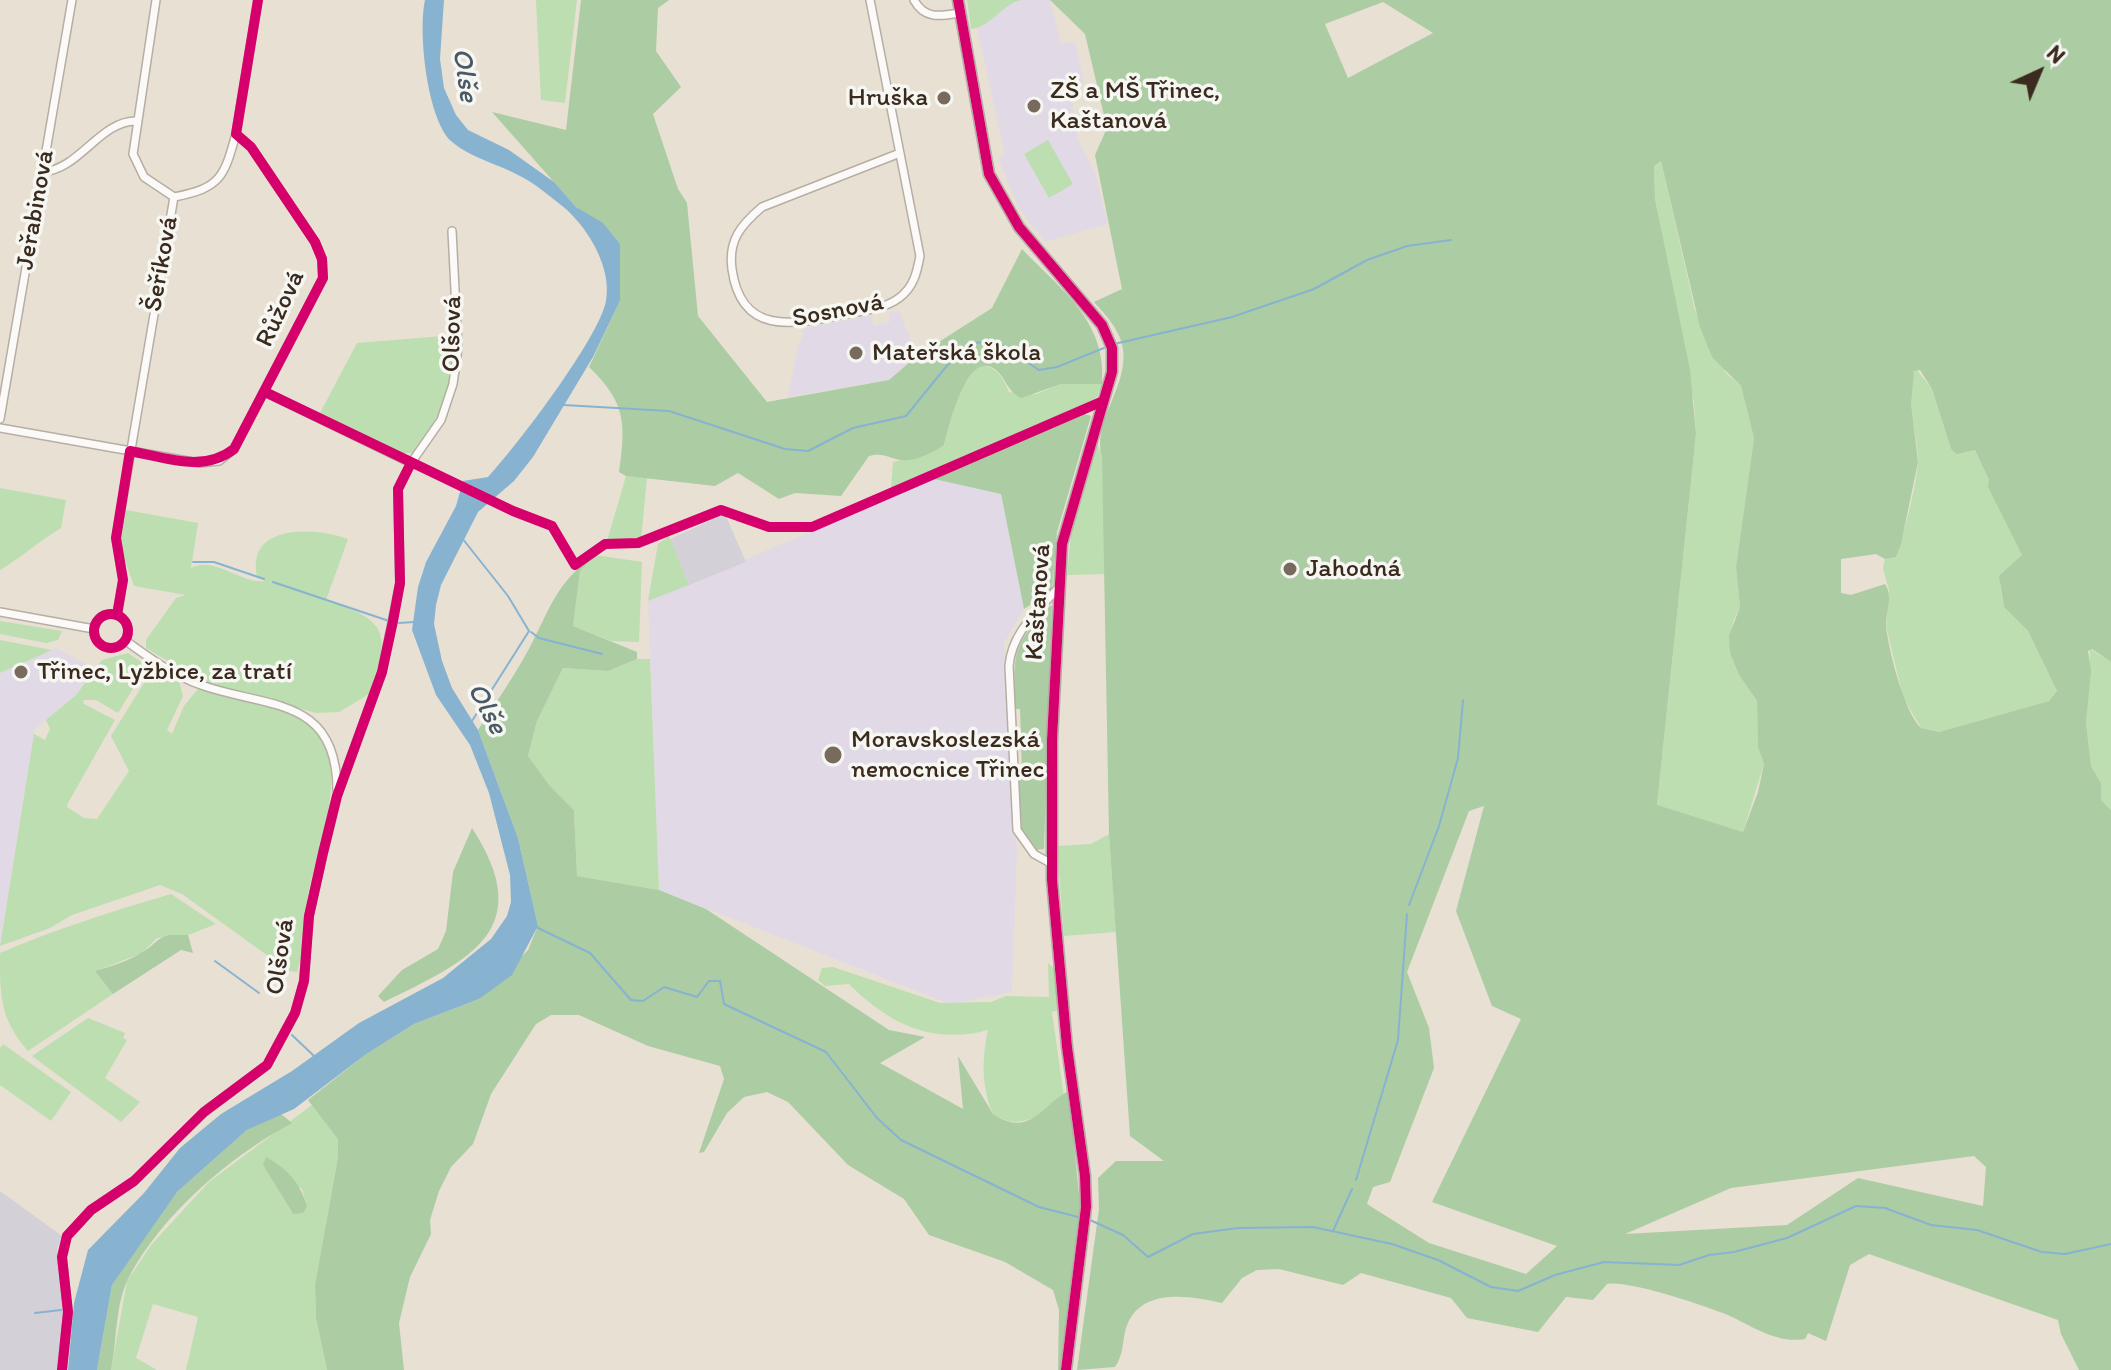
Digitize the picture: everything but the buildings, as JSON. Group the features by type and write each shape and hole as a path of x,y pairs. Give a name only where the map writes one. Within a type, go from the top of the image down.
{"street":[{"name":"Jeřabinová","path":"0,419 72,0"},
{"name":"Šeříková","path":"130,451 174,197 152,185 134,161 135,121 156,0"},
{"path":"174,197 210,186 225,172 236,134 258,0"},
{"name":"Sosnová","path":"870,0 900,153 920,256 916,278 901,297 879,308 798,323 771,321 755,314 740,297 730,254 734,236 744,222 762,207 900,153"},
{"path":"914,0 920,9 932,16 960,13"},
{"name":"Kaštanová","path":"958,0 989,174 1019,227 1095,316 1112,348 1112,372 1062,544 1050,807 1067,1047 1083,1148 1086,1207 1066,1370"},
{"path":"42,172 58,171 120,124 135,121"},
{"name":"Růžová","path":"0,428 199,463 219,461 234,449 317,295 323,278 322,259 315,242 251,147 236,134"},
{"name":"Olšová","path":"62,1370 68,1312 62,1257 67,1236 91,1210 134,1181 204,1112 267,1065 281,1044 299,1001 309,916 337,796 384,659 400,583 398,489 411,463 433,435 453,384 458,348 452,231"},
{"path":"265,392 411,463"},
{"path":"126,641 128,629 117,615 123,580 116,538 130,451"},
{"path":"1052,864 1034,854 1017,830 1009,666 1011,650 1019,633 1060,586"},
{"path":"0,612 94,629 102,617 117,615"},
{"name":"Olšová","path":"94,629 97,641 107,648 117,647 126,641 197,684 277,703 309,718 328,743 337,777 337,796"}],"shaded area":[{"name":"ZŠ a MŠ Třinec, Kaštanová","path":"1050,0 1061,43 1075,42 1084,83 1070,87 1078,140 1095,172 1108,224 1045,242 1018,207 998,158 1005,156 977,28 1008,3"},
{"name":"Mateřská škola","path":"899,311 917,356 889,380 788,397 805,328 871,315 874,326 890,322 889,312"},
{"name":"Moravskoslezská nemocnice Třinec","path":"934,479 1001,494 1024,609 1004,643 1017,852 1012,992 950,1004 659,890 648,601"},
{"path":"725,514 746,562 689,585 670,539"},
{"path":"56,648 93,668 76,695 35,729 0,943 0,673"},
{"path":"0,1191 62,1236 57,1249 66,1316 57,1370 0,1370"}],"green space":[{"path":"536,0 577,0 565,103 541,100"},
{"path":"581,0 669,0 658,8 656,51 681,87 653,114 678,189 687,203 698,316 767,402 889,380 917,356 992,308 1022,249 1066,294 1089,325 1102,362 1102,384 1061,384 1021,398 996,370 982,366 966,382 944,445 912,460 869,456 841,496 795,493 779,499 738,473 715,486 626,476 619,472 622,427 617,403 589,367 620,301 620,244 576,207 492,112 566,130"},
{"path":"967,0 1021,0 971,29"},
{"path":"1050,0 2111,0 2111,662 2092,649 2088,651 2091,671 2086,722 2091,766 2101,783 2101,800 2111,810 2111,1370 2079,1370 2061,1334 2058,1320 1869,1254 1850,1265 1826,1341 1808,1333 1805,1339 1775,1337 1702,1306 1618,1284 1607,1284 1593,1300 1566,1297 1538,1332 1467,1318 1451,1298 1361,1273 1343,1285 1279,1269 1257,1270 1242,1278 1222,1303 1182,1297 1155,1299 1134,1313 1127,1325 1115,1367 1077,1370 1099,1209 1098,1178 1116,1161 1164,1161 1130,1136 1109,834 1100,444 1124,359 1117,332 1094,302 1122,289 1095,155 1107,128 1085,34","holes":["1383,2 1433,33 1348,78 1325,24","1661,161 1700,327 1712,357 1741,386 1754,438 1736,567 1740,607 1729,636 1730,653 1739,675 1757,701 1758,747 1764,764 1758,792 1743,832 1657,805 1696,434 1690,370 1655,199 1654,166","1920,370 1932,389 1951,449 1957,454 1975,450 1989,480 1988,487 2022,555 1999,576 2004,607 2028,631 2057,691 2049,701 1939,732 1921,728 1903,695 1888,638 1889,594 1885,584 1851,595 1841,593 1841,559 1876,554 1885,559 1896,557 1901,544 1918,462 1911,403 1914,371","1484,806 1456,911 1492,1006 1521,1019 1432,1202 1557,1246 1526,1274 1429,1243 1367,1204 1373,1187 1390,1182 1434,1068 1429,1028 1407,972 1469,811","1974,1156 1986,1167 1983,1206 1858,1178 1787,1225 1625,1234 1731,1188"]},
{"path":"1048,140 1073,184 1049,198 1024,154"},
{"path":"1661,161 1695,310 1726,373 1741,386 1754,438 1736,567 1740,607 1733,622 1730,653 1739,675 1757,701 1758,746 1764,764 1743,832 1657,806 1696,434 1694,403 1655,198 1654,166"},
{"path":"455,335 445,398 415,453 402,453 319,415 357,343"},
{"path":"982,365 999,374 1009,392 1036,394 1061,384 1102,384 1097,397 1083,407 891,488 893,462 931,453 944,445 962,389"},
{"path":"1916,369 1932,389 1951,449 1961,453 1975,450 1989,480 1989,487 2022,554 2000,585 2004,607 2028,631 2057,691 2049,701 1939,732 1921,728 1903,697 1886,626 1889,590 1883,568 1885,559 1896,557 1917,470 1911,400 1912,377"},
{"path":"1084,414 1091,416 1057,532 1052,590 1024,609 1001,494 934,479"},
{"path":"1097,443 1102,458 1107,574 1067,575 1071,533"},
{"path":"626,476 647,478 641,539 607,541"},
{"path":"0,488 66,500 61,528 0,570"},
{"path":"126,510 198,523 191,568 200,565 218,567 256,581 265,581 257,576 256,559 262,546 273,538 302,531 348,539 326,600 362,615 379,632 382,643 380,657 369,694 339,712 316,713 203,682 146,648 146,640 176,598 186,595 134,586 120,546"},
{"path":"669,536 689,585 648,601 658,544"},
{"path":"595,555 642,562 639,642 611,641 573,626 580,571"},
{"path":"595,555 580,571 573,626 637,652 637,659 608,671 563,668 537,721 528,756 550,786 574,810 577,876 659,890 706,909 889,1030 925,1037 880,1063 963,1109 958,1056 993,1114 1006,1121 1027,1121 1069,1091 1080,1205 1063,1370 1058,1370 1059,1310 1053,1290 1005,1262 929,1235 904,1199 848,1165 788,1102 767,1092 744,1097 727,1113 704,1152 699,1153 724,1079 720,1066 648,1046 579,1015 551,1015 536,1024 491,1094 473,1144 451,1167 439,1191 430,1220 431,1234 410,1277 399,1323 404,1370 327,1370 316,1318 315,1285 338,1157 338,1139 308,1100 365,1055 414,1024 479,999 528,950 538,926 518,838 478,730 519,667 563,585"},
{"path":"1052,606 1044,849 1036,850 1022,831 1017,774 1022,774 1020,709 1015,709 1015,663 1021,642"},
{"path":"0,621 62,631 58,640 46,643 0,634"},
{"path":"0,640 52,650 0,673"},
{"path":"2090,649 2111,662 2111,810 2101,800 2101,783 2091,766 2086,722"},
{"path":"128,653 144,664 145,669 118,713 96,700 83,700 84,704 115,720 68,803 67,807 84,818 97,819 129,771 111,736 154,667 179,681 183,696 167,730 172,734 184,706 198,689 288,711 310,723 323,741 330,763 331,787 323,837 309,892 297,972 289,971 182,894 160,885 72,915 50,928 0,946 34,734 45,740 50,729 46,720 76,695 102,660"},
{"path":"637,659 650,659 659,890 577,876 574,810 550,786 528,756 537,721 563,668 608,671"},
{"path":"472,828 491,863 498,892 496,917 485,938 467,955 384,1002 378,996 402,970 438,949 446,931 453,872"},
{"path":"1109,834 1116,932 1064,936 1057,846 1091,844"},
{"path":"171,894 216,924 188,935 157,938 142,953 96,971 113,994 28,1051 7,1017 0,983 0,953 85,921"},
{"path":"188,935 193,953 181,950 113,994 95,971 132,958 159,939"},
{"path":"1048,963 1054,968 1058,1010 1052,1012 1064,1097 1039,1115 1022,1121 1003,1119 993,1114 989,1104 984,1072 988,1030 948,1035 912,1028 880,1010 849,984 825,986 818,980 822,968 833,967 940,1003 991,1002 1006,996 1049,997"},
{"path":"88,1018 125,1033 123,1038 127,1040 105,1078 140,1102 121,1122 32,1056"},
{"path":"3,1044 71,1092 51,1121 0,1085 0,1048"},
{"path":"312,1105 338,1138 338,1157 315,1285 316,1318 327,1370 186,1370 198,1317 153,1304 136,1358 157,1370 111,1370 127,1281 151,1245 209,1182","holes":["263,1165 302,1189 307,1206 293,1214"]},
{"path":"281,1114 292,1123 221,1170 178,1210 142,1255 124,1289 111,1370 97,1370 112,1285 153,1222 177,1192 247,1130"},
{"path":"266,1157 281,1166 301,1190 307,1206 303,1213 293,1214 263,1165"}],"water":[{"path":"425,0 444,0 440,59 444,88 456,115 468,130 509,150 554,182 576,207 603,223 620,244 620,301 593,357 533,457 514,481 478,512 441,585 436,605 434,624 442,661 452,688 478,730 518,838 538,926 512,975 479,999 414,1024 365,1055 294,1109 247,1130 177,1192 112,1285 97,1370 68,1370 74,1303 88,1250 144,1193 180,1148 221,1114 292,1071 359,1023 443,978 491,939 507,916 511,902 510,875 489,793 470,745 436,695 412,630 418,587 426,562 456,506 463,481 488,477 536,418 589,340 606,301 606,276 597,250 566,209 528,180 459,147 443,130 426,74 423,32"}],"waterway":[{"path":"1114,344 1232,317 1314,289 1367,260 1407,246 1451,240"},
{"path":"564,405 669,411 785,449 808,451 853,428 906,416 954,357 974,343 996,341 1039,370 1057,367 1104,348"},
{"name":"Olše","path":"462,538 508,596 529,631 472,721"},
{"path":"193,562 214,562 264,579"},
{"path":"273,582 389,621"},
{"path":"399,623 414,622"},
{"path":"531,632 539,638 602,654"},
{"path":"1409,905 1439,826 1458,758 1463,700"},
{"path":"1356,1180 1398,1040 1407,914"},
{"path":"536,927 590,953 631,1000 643,1001 664,987 697,997 709,981 720,981 724,1004 826,1052 877,1118 901,1140 1039,1207 1078,1217"},
{"path":"215,961 259,993"},
{"path":"292,1035 314,1056"},
{"path":"1333,1231 1352,1189"},
{"path":"1090,1220 1123,1235 1148,1257 1193,1234 1238,1228 1313,1227 1392,1244 1438,1260 1491,1287 1518,1291 1555,1275 1604,1262 1679,1265 1709,1255 1734,1252 1787,1238 1856,1206 1885,1208 1931,1225 1977,1230 2042,1252 2065,1254 2111,1244"},
{"path":"35,1313 61,1310"}],"cycle path":[{"path":"117,615 123,580 116,538 130,451 197,462 222,456 234,449 323,278 322,259 315,242 251,147 236,134 258,0"},
{"path":"958,0 989,174 1019,227 1102,325 1112,348 1112,372 1062,544 1052,740 1052,880 1086,1207 1066,1370"},
{"path":"265,392 513,511 552,526 575,565 605,544 638,543 721,510 769,527 812,527 1103,401"},
{"path":"62,1370 68,1312 62,1257 67,1236 91,1210 134,1181 204,1112 267,1065 295,1013 304,981 309,916 337,796 382,672 393,621 400,583 398,489 411,463"},
{"path":"111,614 123,619 128,631 123,643 111,648 99,643 94,631 99,619 111,614"}],"place":[{"name":"Hruška","path":"944,98"},
{"name":"ZŠ a MŠ Třinec, Kaštanová","path":"1034,106"},
{"name":"Mateřská škola","path":"856,353"},
{"name":"Jahodná","path":"1290,569"},
{"name":"Třinec, Lyžbice, za tratí","path":"21,672"},
{"name":"Moravskoslezská nemocnice Třinec","path":"833,755"}]}
